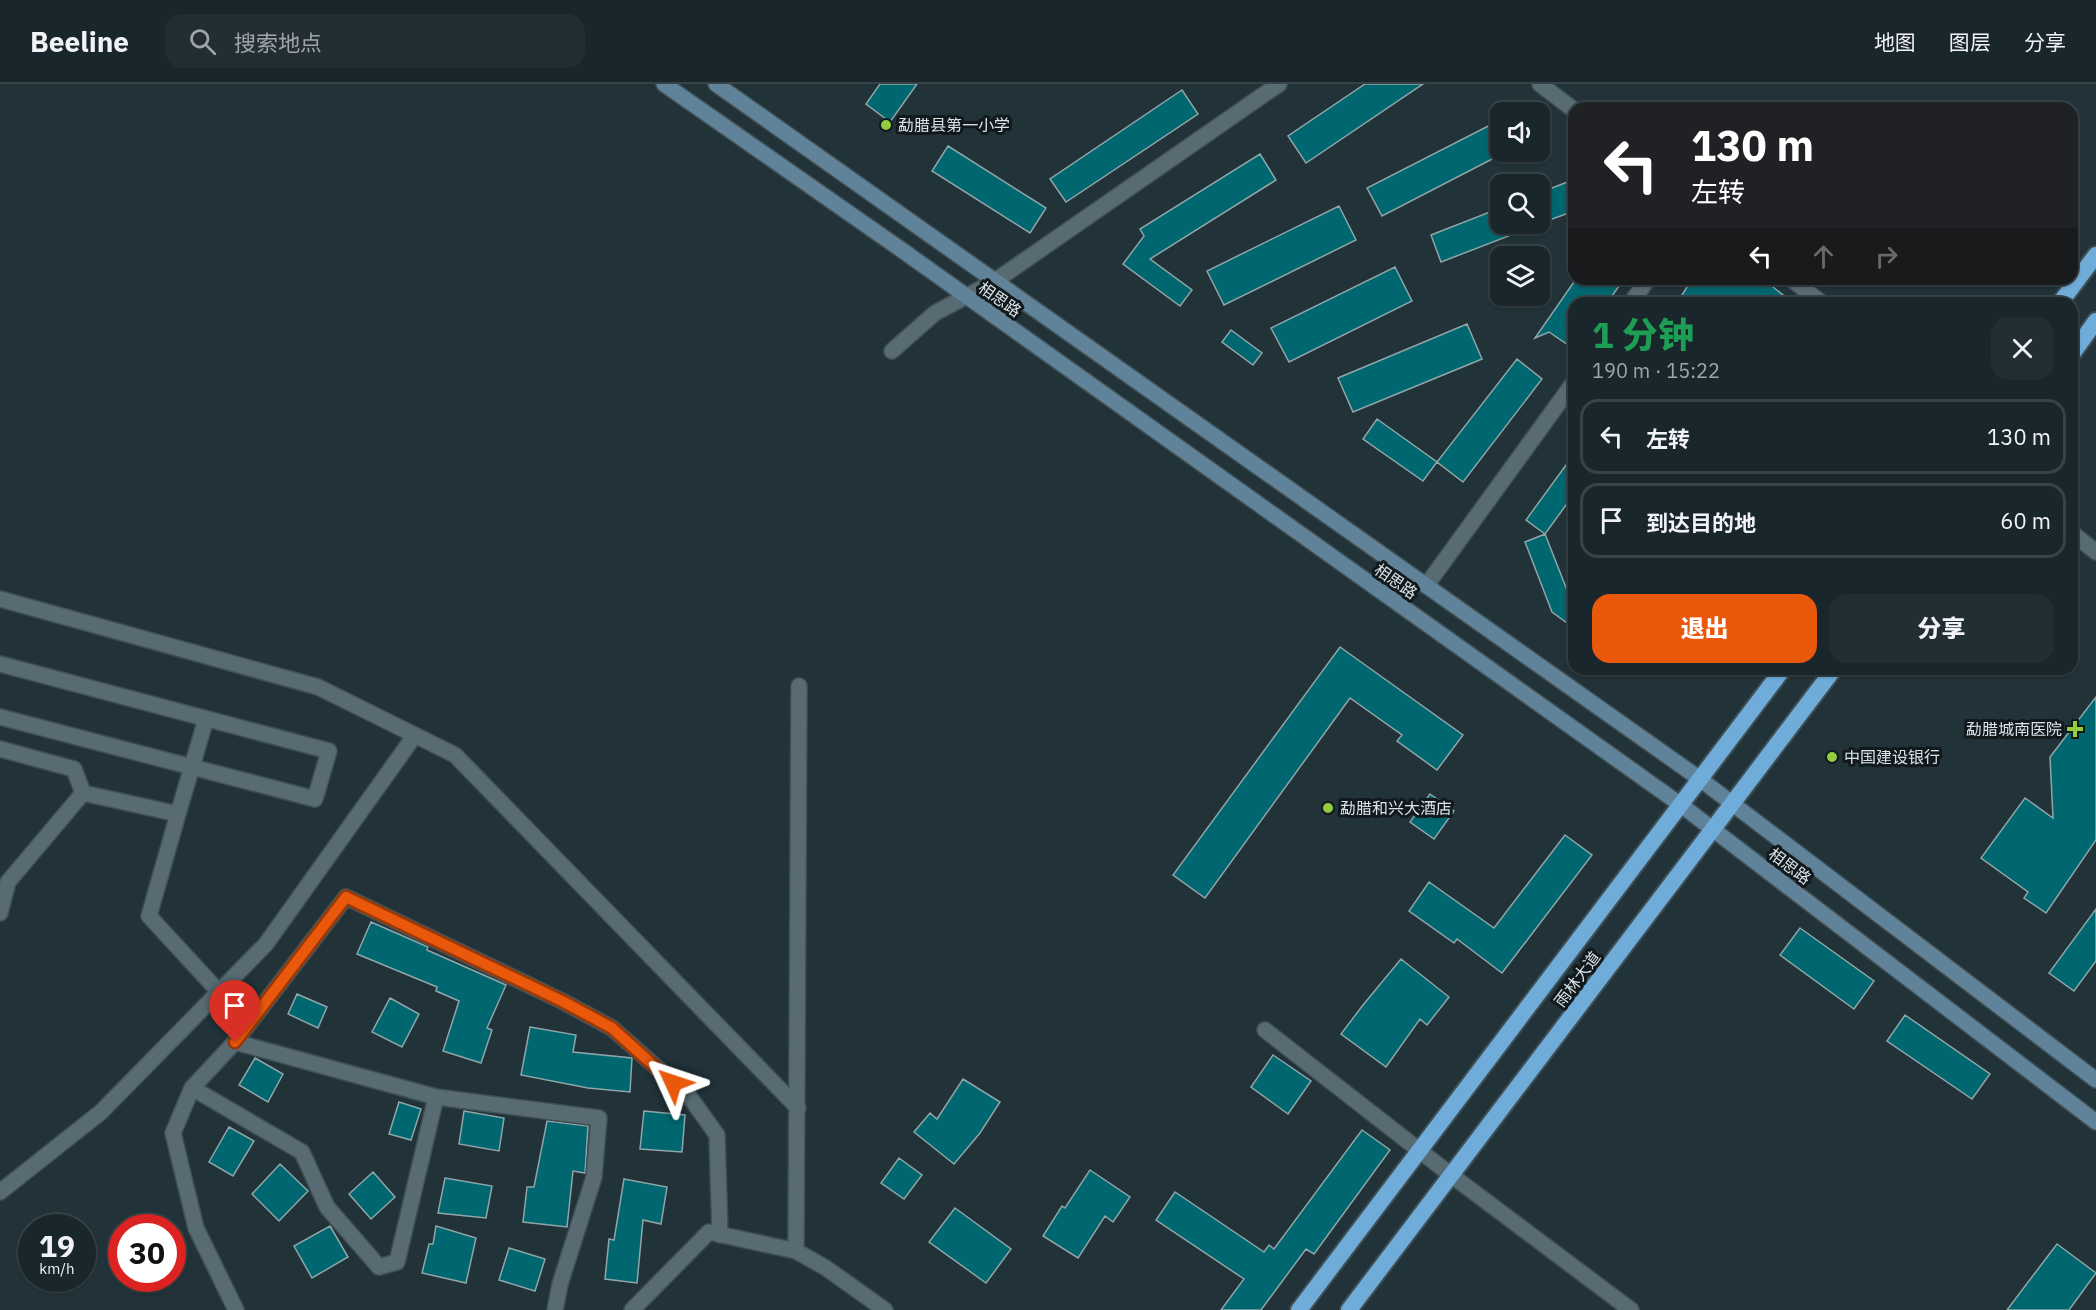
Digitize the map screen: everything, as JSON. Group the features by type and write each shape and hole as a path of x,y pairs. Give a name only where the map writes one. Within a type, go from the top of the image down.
{"highway":[{"path":"2078,279 2096,255"},
{"path":"2078,346 2096,321"},
{"name":"雨林大道","path":"1299,1310 1778,675"},
{"name":"雨林大道","path":"1349,1310 1829,675"}],"main road":[{"name":"相思路","path":"664,84 1680,805 2096,1122"},
{"name":"相思路","path":"716,84 1700,779 2096,1080"}],"street":[{"path":"892,351 935,313 995,281 1279,84"},
{"path":"1540,84 1568,105"},
{"path":"1799,285 1814,297"},
{"path":"1426,586 1568,390"},
{"path":"2078,538 2096,552"},
{"path":"0,599 318,687 455,755 798,1108"},
{"path":"0,664 329,751 315,799 0,717"},
{"path":"796,1251 799,686"},
{"path":"206,719 149,916 219,992"},
{"path":"0,1192 101,1112 266,944 415,735"},
{"path":"0,749 74,769 83,793"},
{"path":"83,793 178,814"},
{"path":"0,912 8,882 83,793"},
{"path":"237,1310 196,1228 172,1133 192,1088 235,1042 346,897 562,1001 612,1028 689,1096 717,1135 720,1235"},
{"path":"1265,1030 1451,1175 1631,1310"},
{"path":"235,1042 436,1096 599,1118 594,1177 555,1310"},
{"path":"192,1088 302,1152 327,1208 379,1267 397,1262 436,1096"},
{"path":"633,1310 709,1232 796,1251 826,1268 885,1310"}],"building":[{"path":"880,84 917,84 890,122 866,104"},
{"path":"1365,84 1423,84 1306,163 1288,136"},
{"path":"1182,90 1198,114 1066,202 1050,179"},
{"path":"1490,125 1490,160 1382,216 1367,188"},
{"path":"948,146 1046,208 1030,233 932,171"},
{"path":"1260,154 1276,180 1150,259 1192,290 1180,306 1123,264 1144,236 1140,229"},
{"path":"1568,182 1568,213 1550,220 1550,189"},
{"path":"1339,206 1356,240 1224,305 1207,271"},
{"path":"1490,212 1490,234 1514,234 1441,262 1431,235"},
{"path":"1395,267 1412,301 1289,362 1271,328"},
{"path":"1572,285 1620,285 1611,297 1568,297 1568,345 1549,332 1535,338"},
{"path":"1688,285 1770,285 1786,297 1681,297"},
{"path":"1467,324 1482,359 1353,412 1338,378"},
{"path":"1231,330 1262,353 1253,365 1222,342"},
{"path":"1517,359 1542,379 1463,482 1437,462"},
{"path":"1377,419 1437,462 1423,481 1363,439"},
{"path":"1568,462 1568,502 1545,534 1526,520"},
{"path":"1545,534 1568,589 1568,624 1552,612 1525,542"},
{"path":"1340,647 1463,735 1437,770 1397,741 1402,735 1350,698 1205,898 1173,875"},
{"path":"2096,697 2096,840 2046,913 2024,898 2028,892 1981,858 2025,798 2053,818 2050,757"},
{"path":"1430,794 1454,811 1434,839 1410,822"},
{"path":"1565,835 1592,855 1502,973 1457,939 1454,943 1409,911 1429,882 1494,928"},
{"path":"2096,909 2096,961 2074,991 2049,973"},
{"path":"371,922 506,985 487,1028 492,1030 481,1063 443,1051 459,1001 436,991 437,987 357,954"},
{"path":"1800,928 1874,981 1854,1009 1780,955"},
{"path":"1401,959 1449,997 1427,1025 1420,1019 1386,1067 1341,1034"},
{"path":"297,994 327,1007 318,1028 288,1014"},
{"path":"390,998 419,1014 402,1047 372,1032"},
{"path":"1905,1015 1990,1074 1972,1099 1887,1041"},
{"path":"530,1027 576,1035 573,1052 632,1058 630,1092 588,1088 521,1075"},
{"path":"1273,1055 1311,1081 1288,1114 1251,1087"},
{"path":"255,1058 283,1074 268,1102 239,1085"},
{"path":"963,1079 1000,1102 980,1133 954,1164 914,1132 930,1113 937,1119"},
{"path":"399,1102 421,1109 411,1140 389,1134"},
{"path":"464,1111 504,1118 499,1151 459,1144"},
{"path":"644,1111 685,1115 682,1152 640,1149"},
{"path":"547,1121 588,1126 585,1173 573,1171 567,1227 523,1222 527,1187 534,1187"},
{"path":"229,1127 254,1141 233,1176 209,1162"},
{"path":"1362,1130 1390,1150 1314,1254 1306,1249 1261,1310 1221,1310 1244,1279 1156,1220 1175,1192 1264,1252 1269,1245 1274,1249"},
{"path":"899,1158 922,1175 904,1199 881,1183"},
{"path":"280,1164 308,1191 279,1221 252,1194"},
{"path":"1090,1170 1130,1197 1113,1222 1105,1216 1078,1258 1043,1236 1062,1206 1065,1208"},
{"path":"373,1172 395,1197 371,1219 349,1194"},
{"path":"445,1178 492,1186 486,1218 438,1213"},
{"path":"624,1179 667,1187 661,1224 643,1220 637,1283 605,1279 609,1239 614,1240"},
{"path":"955,1208 1011,1249 986,1283 929,1242"},
{"path":"330,1226 348,1257 312,1278 294,1246"},
{"path":"436,1226 476,1238 466,1283 422,1273 429,1244 433,1244"},
{"path":"2057,1244 2096,1273 2069,1310 2007,1310"},
{"path":"509,1248 545,1259 535,1291 499,1280"}],"place":[{"name":"勐腊县第一小学","path":"886,125"},
{"name":"勐腊城南医院","path":"2075,729"},
{"name":"中国建设银行","path":"1832,757"},
{"name":"勐腊和兴大酒店","path":"1328,808"}],"route":[{"path":"235,1042 346,897 562,1001 612,1028 673,1083"}]}
